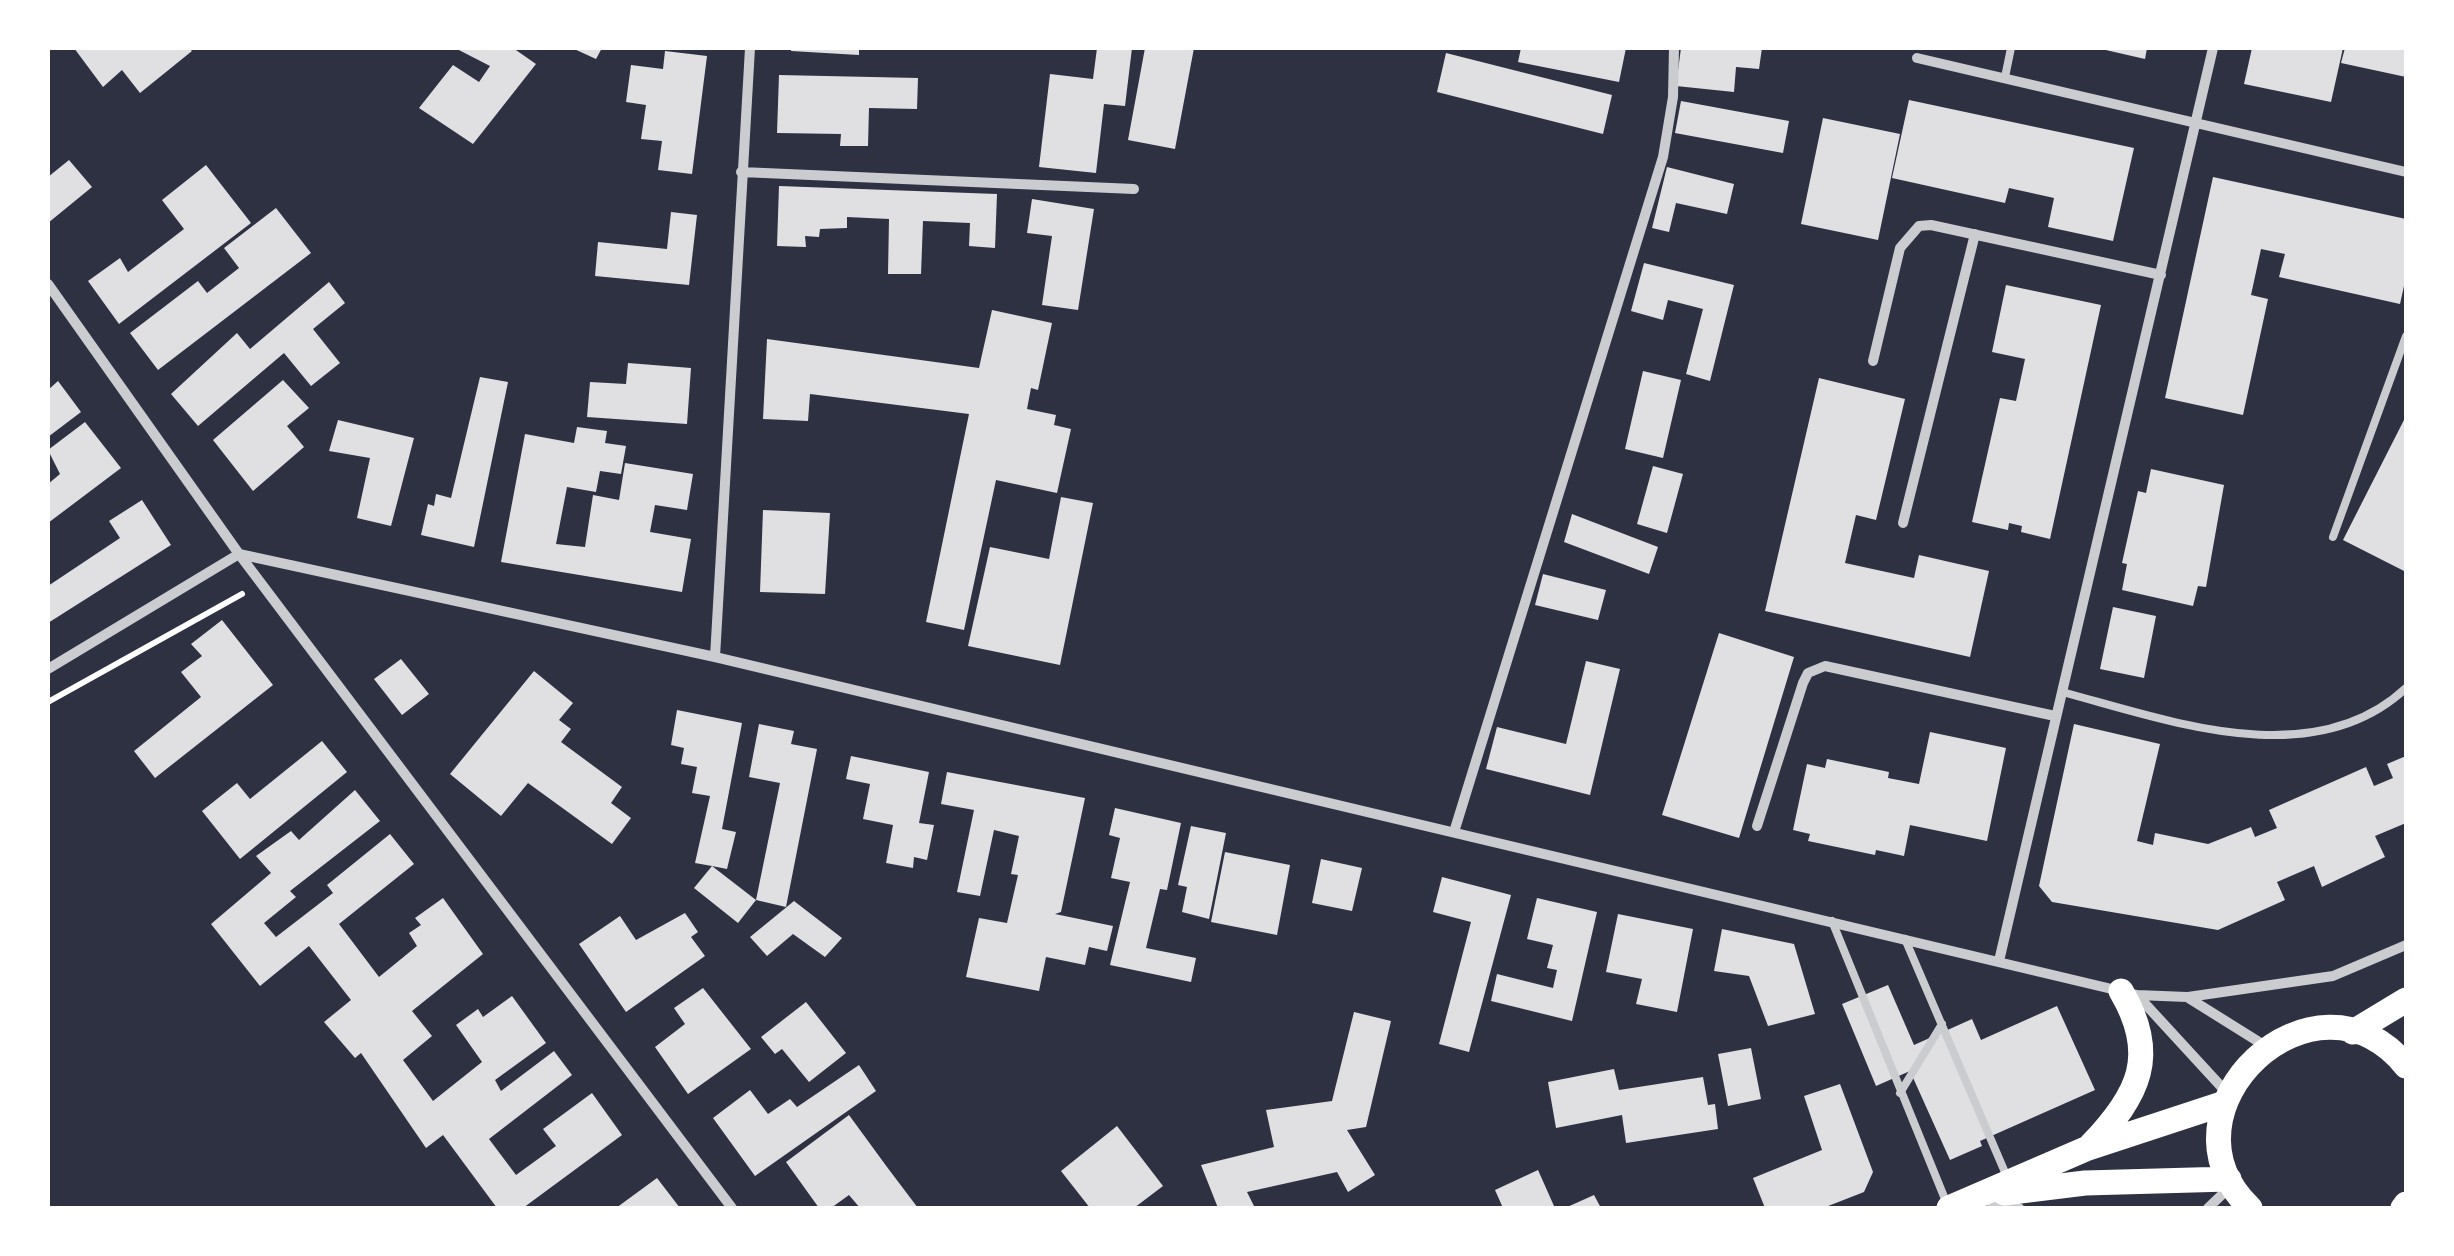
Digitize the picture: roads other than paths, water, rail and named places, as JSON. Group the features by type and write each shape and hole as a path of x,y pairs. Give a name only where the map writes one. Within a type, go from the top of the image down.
{"main road":[{"path":"2088,1148 2124,1107 2139,1072 2140,1032 2129,993"},
{"path":"2354,1032 2406,1000"},
{"path":"2250,1208 2230,1182 2221,1138 2227,1099 2249,1062 2266,1046 2296,1033 2324,1028 2354,1032 2376,1040 2406,1066"},
{"path":"1949,1208 2088,1148 2227,1099"},
{"path":"1974,1198 2049,1186 2230,1182"}],"street":[{"path":"716,657 750,48"},
{"path":"1454,832 1664,157 1673,97 1674,48"},
{"path":"1999,961 2213,48"},
{"path":"1917,58 2406,172"},
{"path":"742,172 1134,190"},
{"path":"1873,361 1900,248 1908,234 1931,225 2160,275"},
{"path":"1903,523 1975,234"},
{"path":"48,284 260,583 732,1208"},
{"path":"48,670 239,554 716,657 2129,993 2186,997 2333,976 2406,945"},
{"path":"1757,826 1803,683 1808,673 1825,666 2055,716"},
{"path":"2129,993 2227,1099"},
{"path":"2186,997 2266,1046"},
{"path":"2208,1208 2230,1182"},
{"path":"1974,1198 2019,1208"}],"lane":[{"path":"2005,77 2011,48"},
{"path":"2333,537 2406,336"},
{"path":"2062,692 2208,729 2249,734 2342,725 2378,712 2406,688"},
{"path":"1832,921 1949,1208"},
{"path":"1906,938 2009,1182"},
{"path":"1900,1092 1942,1024"}]}
